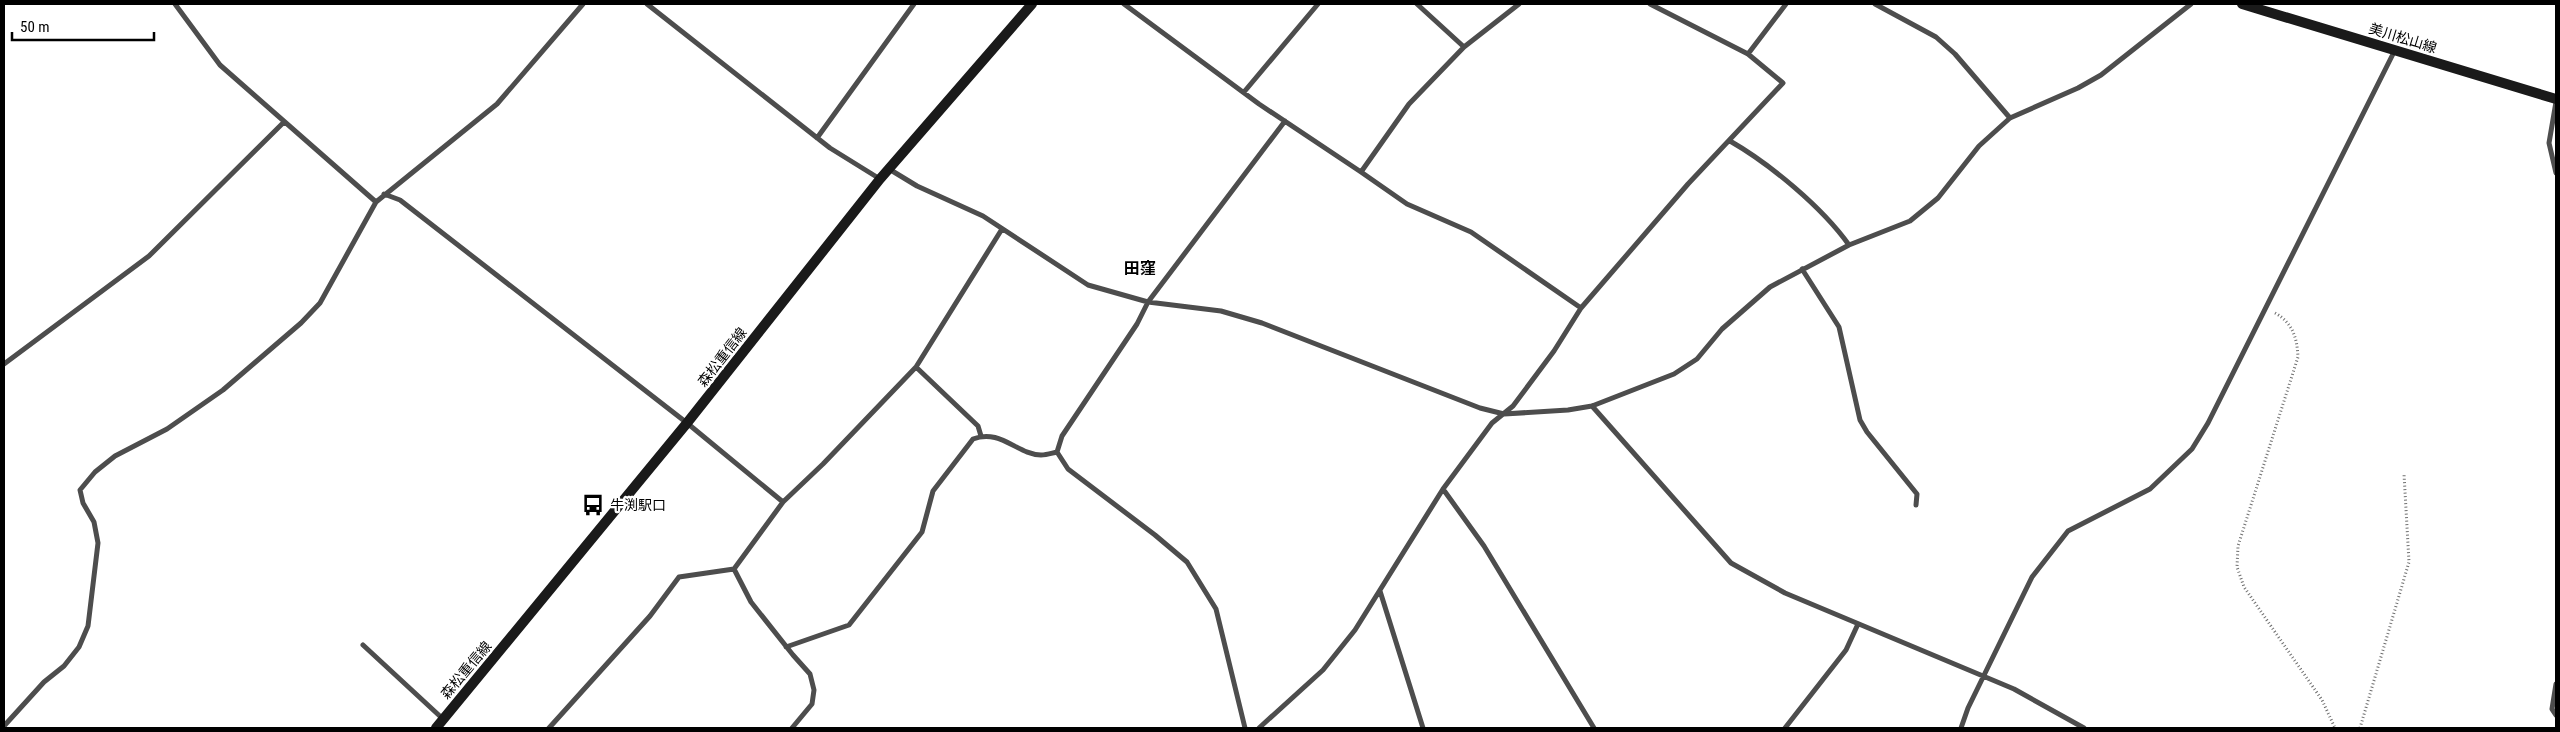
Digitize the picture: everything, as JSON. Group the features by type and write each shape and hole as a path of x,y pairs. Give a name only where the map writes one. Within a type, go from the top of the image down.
{"main road":[{"name":"森松重信線","path":"436,728 687,423 880,179 1032,4"},
{"name":"美川松山線","path":"2242,4 2556,100"}],"street":[{"path":"175,4 220,65 376,202"},
{"path":"4,726 44,682 64,666 79,647 88,626 98,543 94,522 83,503 80,490 95,472 115,456 167,429 222,390 301,323 320,303 376,202 497,104 583,4"},
{"path":"647,4 818,138 880,179"},
{"path":"818,138 914,4"},
{"path":"1124,4 1285,121 1407,204 1471,232 1581,308"},
{"path":"1244,92 1318,4"},
{"path":"1416,4 1464,47"},
{"path":"1361,172 1409,104 1464,47 1519,4"},
{"path":"1259,728 1322,670 1355,630 1443,490 1492,423 1513,406 1554,351 1581,308 1688,184 1783,83 1748,54 1650,4"},
{"path":"1748,54 1786,4"},
{"path":"1876,4 1936,37 1955,54 2010,118"},
{"path":"889,169 917,186 983,216 1088,285 1148,302 1221,311 1262,323 1480,408 1504,414 1537,413 1592,406 1674,374 1697,359 1722,329 1746,305 1770,287 1849,245 1910,221 1938,198 1979,146 2010,118 2078,88 2101,74 2191,4"},
{"path":"1960,728 2032,577 2068,531 2150,489 2192,450 2266,308 2395,50"},
{"path":"2556,100 2549,143 2556,173"},
{"path":"1057,452 1062,436 1137,324 1148,302 1285,121"},
{"path":"4,364 149,256 284,122"},
{"path":"1730,141 1764,162 1837,228 1849,245"},
{"path":"384,194 400,200 687,423 783,502"},
{"path":"549,728 650,616 679,577 734,569 783,502 823,464 916,367 1002,229"},
{"path":"1802,269 1840,327 1860,420 1867,432 1917,494 1916,505"},
{"path":"916,367 978,426 981,436"},
{"path":"1592,406 1731,564 1785,593 2014,689 2084,728"},
{"path":"786,647 849,625 922,532 933,491 973,440 981,436 993,437 1040,455 1057,452"},
{"path":"1057,452 1068,469 1155,535 1187,562 1216,609 1245,728"},
{"path":"1443,490 1484,546 1594,728"},
{"path":"734,569 751,602 810,674 814,690 812,704 792,728"},
{"path":"1380,591 1423,728"},
{"path":"1785,728 1846,650 1858,624"},
{"path":"363,644 443,719"},
{"path":"2556,684 2552,709 2556,715"}],"path":[{"path":"2266,308 2280,316 2292,328 2297,339 2298,357 2238,546 2237,566 2244,587 2322,700 2335,728"},
{"path":"2360,728 2409,562 2404,474"}],"place":[{"name":"牛渕駅口","path":"593,505"}],"district":[{"name":"田窪","path":"1140,268"}]}
